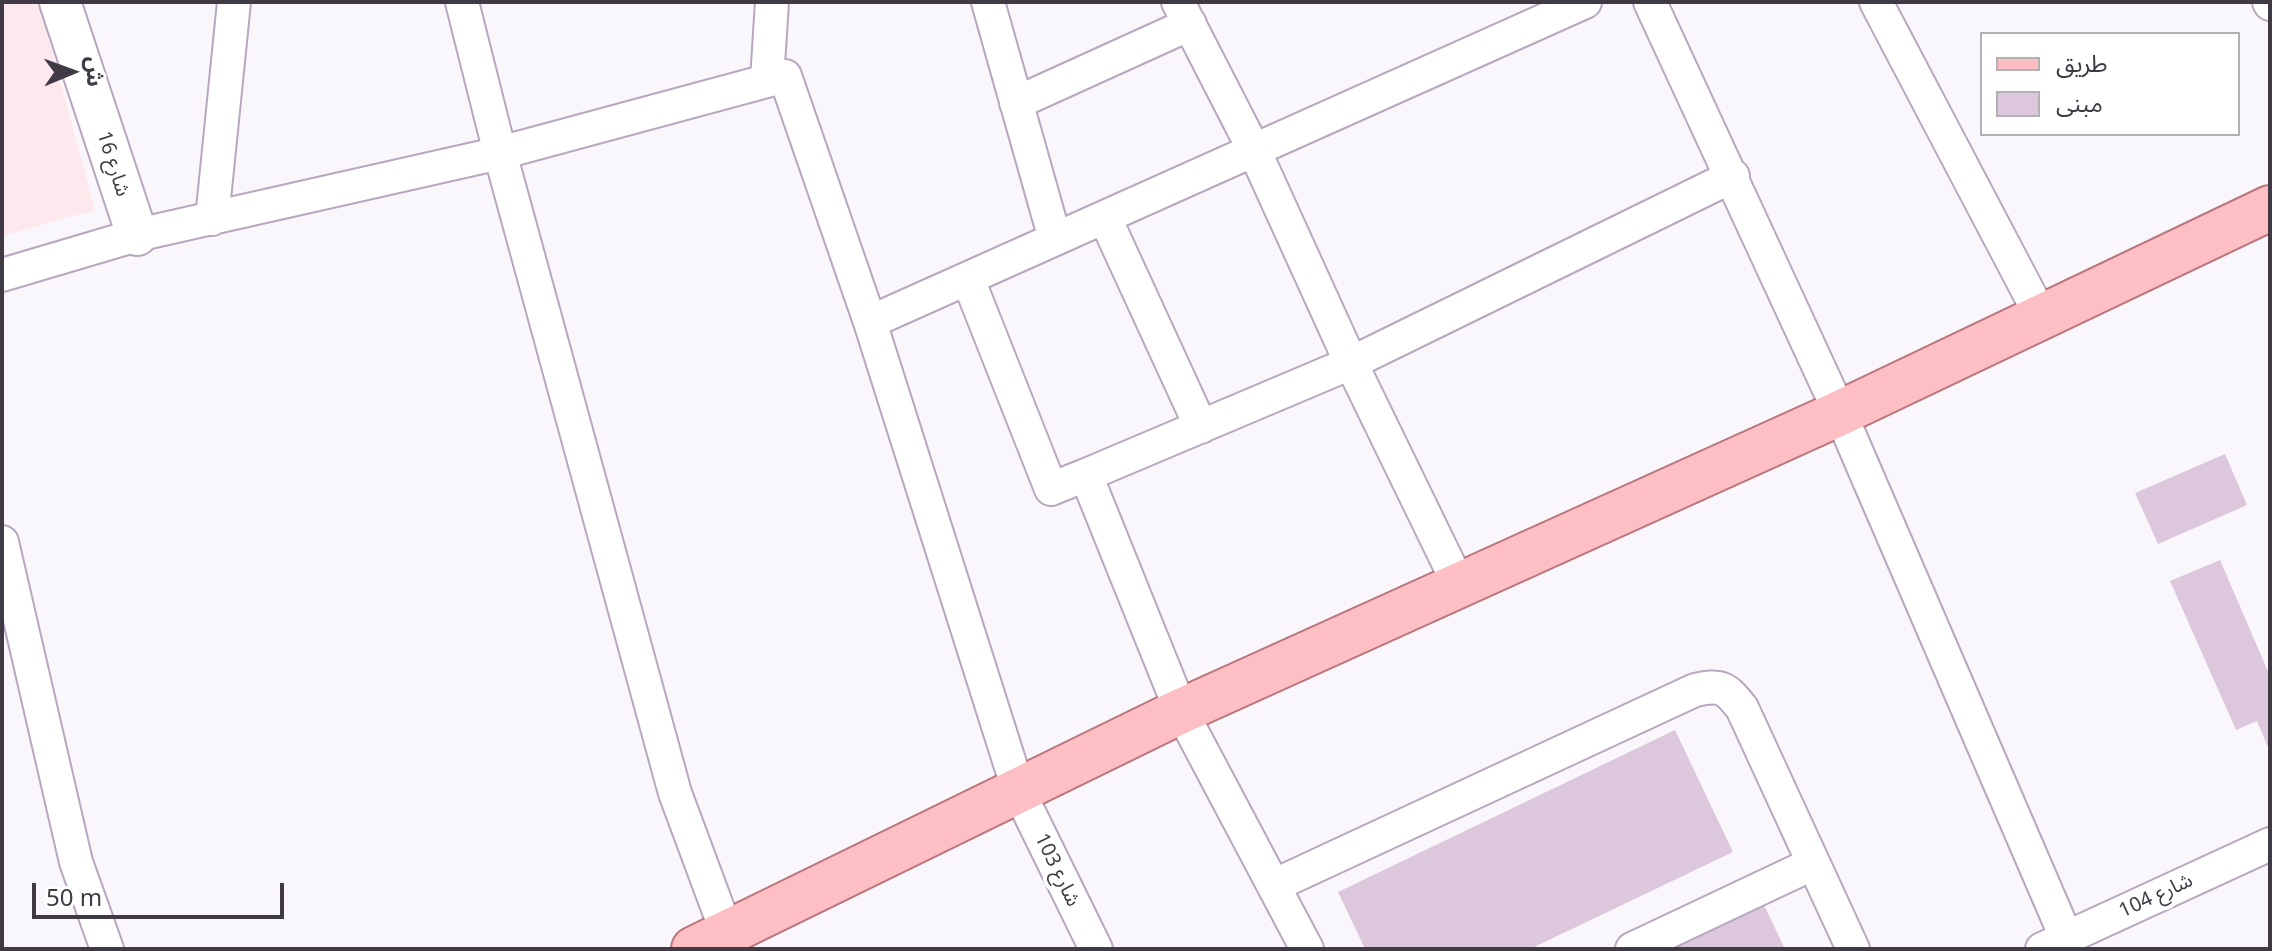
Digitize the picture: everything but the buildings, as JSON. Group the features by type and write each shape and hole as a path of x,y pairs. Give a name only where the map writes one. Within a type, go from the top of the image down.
{"main road":[{"path":"718,944 1181,711 1840,413 2270,208"}],"street":[{"name":"شارع 16","path":"60,2 137,235"},
{"path":"212,219 234,2"},
{"path":"462,2 500,153 718,944"},
{"path":"2,275 137,235 500,153 767,80 772,2"},
{"path":"988,2 1055,239"},
{"path":"870,322 1255,152 1552,9 1585,2"},
{"path":"1650,2 1840,413 2054,943"},
{"path":"1878,2 2041,316"},
{"path":"1016,103 1184,13 1255,152 1351,363 1459,585"},
{"name":"شارع 103","path":"767,80 785,76 870,322 1019,792 1096,949"},
{"path":"968,279 1051,489 1351,363 1733,176"},
{"path":"1105,218 1201,427"},
{"path":"1086,475 1181,711 1307,949"},
{"path":"2,542 76,862 107,949"},
{"path":"1275,885 1695,690 1714,686 1728,691 1742,708 1853,949"},
{"name":"شارع 104","path":"2054,943 2270,844"},
{"path":"1632,949 1812,864"}],"shaded area":[{"path":"2,2 39,2 95,210 2,236"}]}
